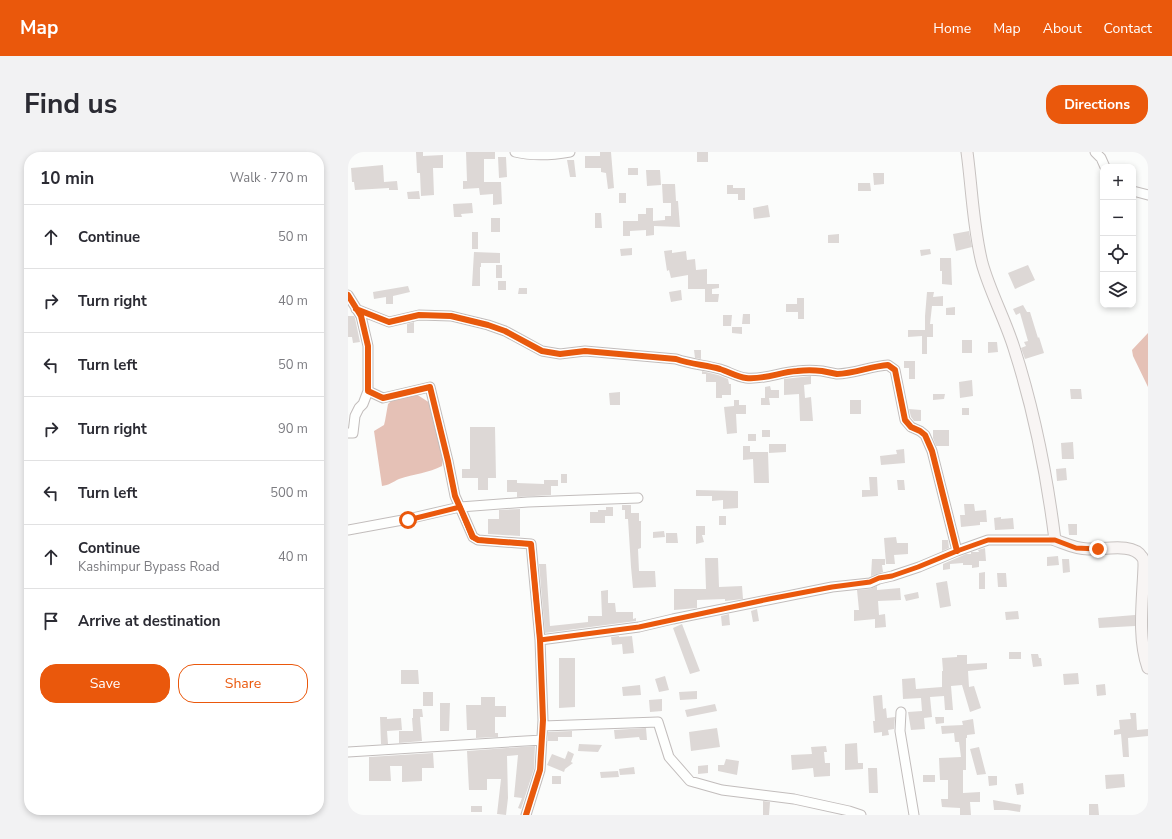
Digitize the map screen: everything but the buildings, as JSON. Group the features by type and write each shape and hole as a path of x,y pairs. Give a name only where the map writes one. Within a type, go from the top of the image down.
{"main road":[{"path":"967,152 980,254 988,280 1014,346 1025,383 1043,466 1055,540 1076,548 1087,549 1120,547 1137,552 1143,558 1145,624 1143,644 1148,668"}],"street":[{"path":"514,152 523,154 559,154 570,152"},
{"path":"1095,152 1103,164"},
{"path":"1136,192 1148,195"},
{"path":"348,295 361,316 368,346 368,391 363,404 355,416 353,433 348,433"},
{"path":"356,309 389,322 419,315 450,316 488,325 542,351 560,354 585,351 676,359 687,363 721,369 745,378 762,378 797,371 821,371 837,374 850,373 875,366 888,365 895,370 905,420 911,427 925,435 932,451 957,551"},
{"path":"368,391 383,398 430,387 455,496 472,537 478,540 531,544 540,640 543,726 540,770 526,815"},
{"path":"348,530 408,520 460,507 528,502 638,498"},
{"path":"540,640 639,627 811,591 870,582 918,567 988,540 1055,540"},
{"path":"900,712 900,731 914,815"},
{"path":"543,726 658,722 669,757 690,781 722,790 794,799 861,815"},
{"path":"348,752 542,740"}],"shaded area":[{"path":"1148,333 1148,387 1133,356 1132,350"},
{"path":"416,394 430,403 443,459 442,466 399,479 382,486 374,431 384,425 388,404 393,399"}],"cycle path":[{"path":"348,295 361,316 368,346 368,391 383,398 430,387 455,496 473,537 478,540 531,544 540,640 543,720 540,770 526,815"},
{"path":"356,309 389,322 419,315 451,316 488,325 505,331 542,351 560,354 585,351 676,359 720,369 746,378 759,378 803,370 843,374 888,365 895,370 905,420 911,427 925,435 932,451 957,551"}],"route":[{"path":"408,520 460,507 472,537 478,540 528,542 531,544 540,640 639,627 769,599 832,587 870,582 918,567 988,540 1055,540 1076,548 1098,549"}]}
